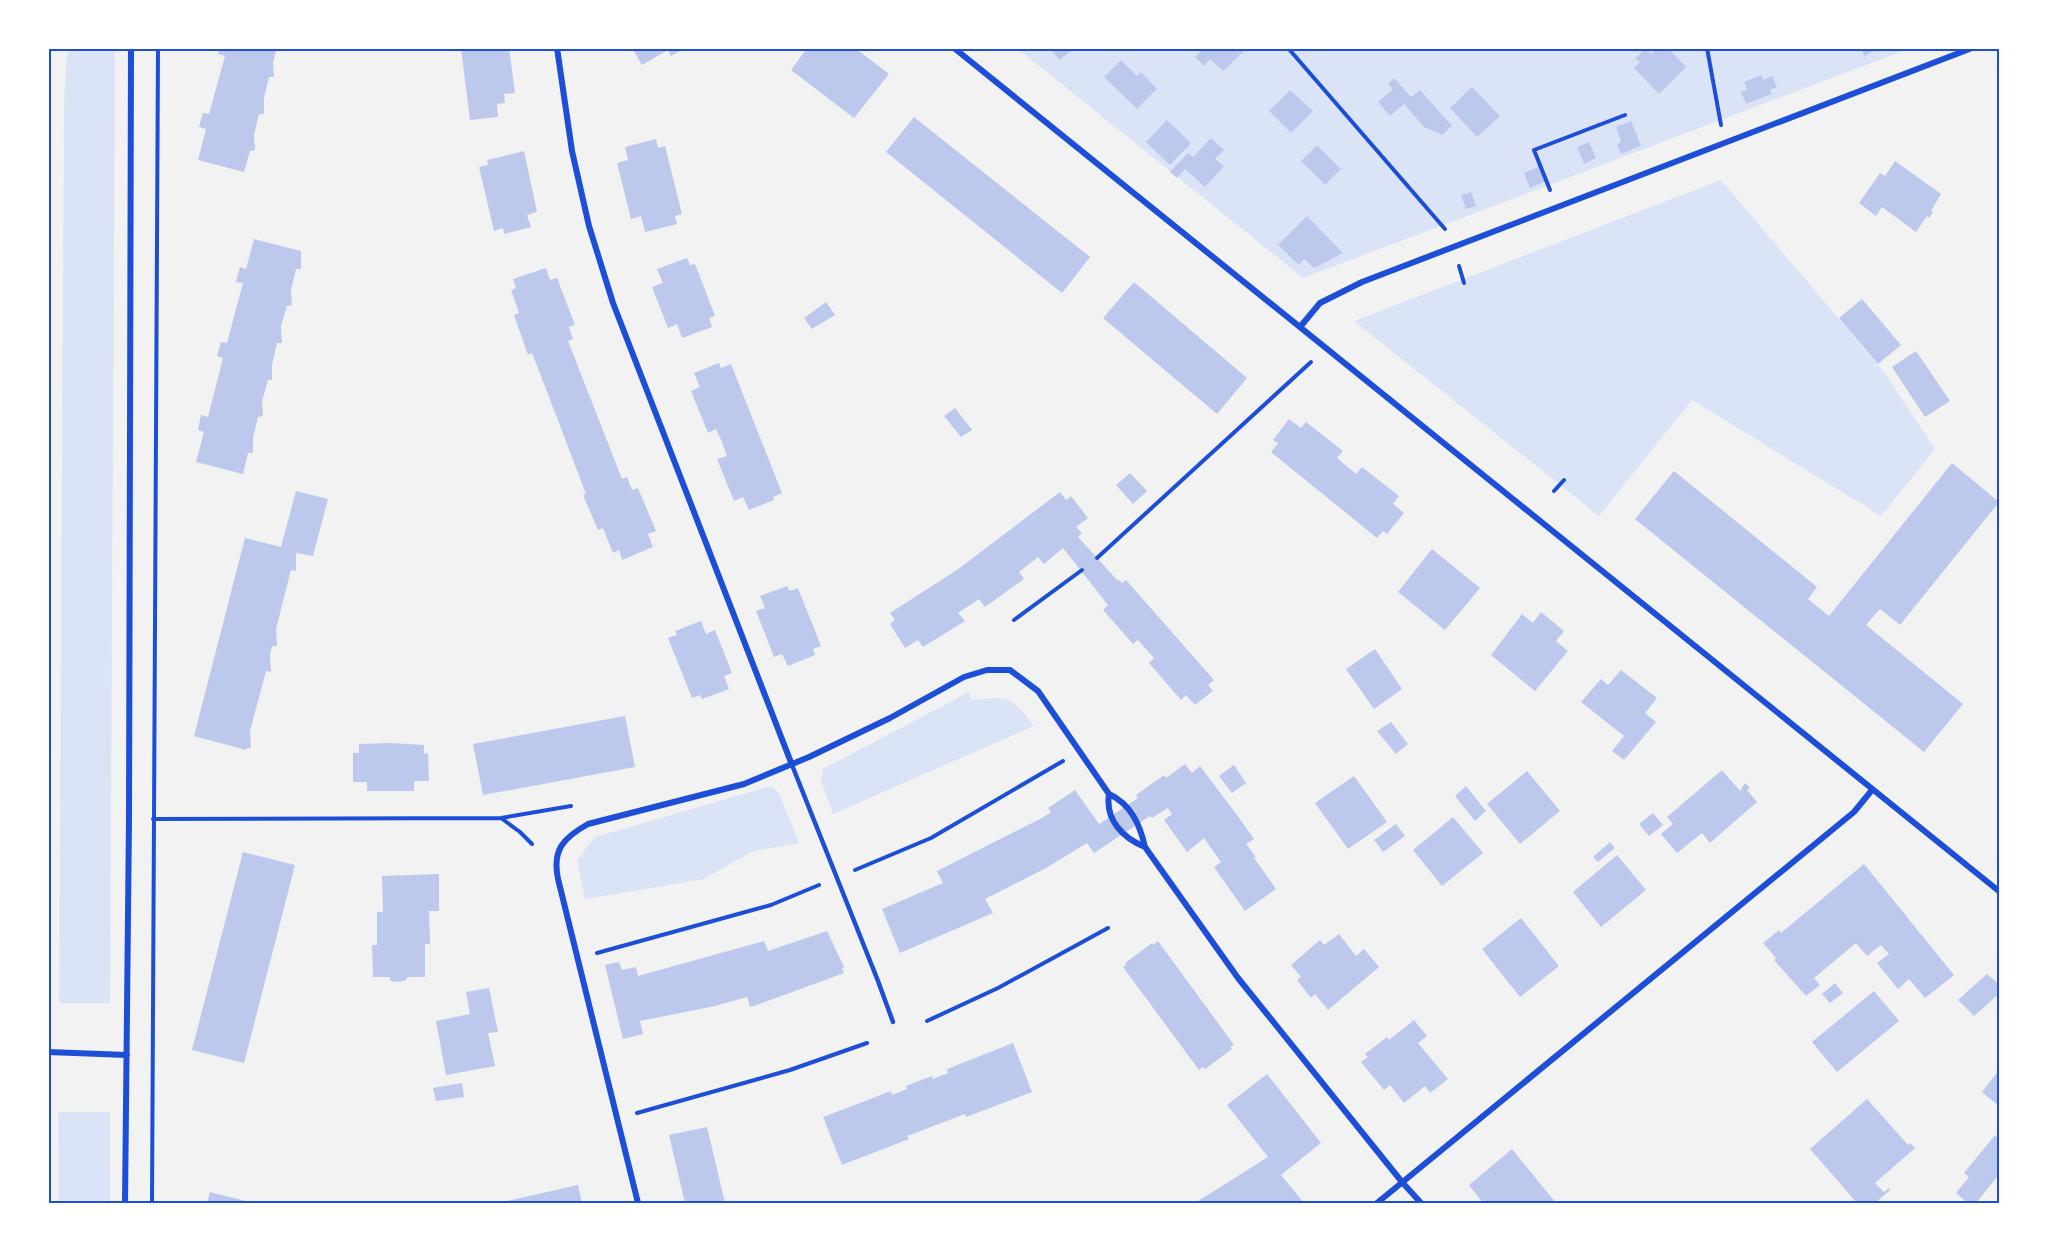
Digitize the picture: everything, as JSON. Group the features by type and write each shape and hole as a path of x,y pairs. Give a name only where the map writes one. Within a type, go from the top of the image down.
{"street":[{"path":"125,1203 129,819 131,48"},
{"path":"557,48 572,151 589,226 613,303 792,765"},
{"path":"954,48 2000,891"},
{"path":"1300,327 1320,303 1362,282 1972,48"},
{"path":"638,1203 558,879 555,864 562,844 573,832 588,824 744,784 792,765 890,718 964,677 987,670 1010,670 1038,691 1109,794 1120,799 1127,806 1139,824 1145,847 1238,978 1421,1203"},
{"path":"1377,1203 1854,812 1872,790"},
{"path":"1109,794 1107,807 1122,834 1145,847"},
{"path":"48,1052 127,1055"}],"lane":[{"path":"792,765 893,1022"}],"path":[{"path":"152,1203 158,48"},
{"path":"1288,48 1445,230 1454,248"},
{"path":"1707,48 1724,143"},
{"path":"1558,207 1534,150 1625,115"},
{"path":"1097,558 1327,348"},
{"path":"1554,491 1564,480"},
{"path":"1014,620 1082,570"},
{"path":"853,870 931,838 1064,760"},
{"path":"129,819 501,818 571,806"},
{"path":"501,818 532,844"},
{"path":"594,954 771,905 819,885"},
{"path":"927,1021 998,988 1108,928"},
{"path":"636,1113 790,1070 867,1043"}],"shaded area":[{"path":"69,48 115,48 110,1003 59,1003 64,103"},
{"path":"1017,48 1911,48 1303,278"},
{"path":"1721,180 1884,372 1935,449 1881,516 1692,400 1599,516 1354,321"},
{"path":"969,692 971,700 993,698 1008,700 1020,709 1034,726 833,814 821,781 823,769"},
{"path":"771,786 779,793 799,843 753,851 704,879 585,899 577,860 595,837"},
{"path":"58,1112 110,1112 110,1203 59,1203"}],"building":[{"path":"220,48 277,48 273,62 274,77 269,77 264,98 264,114 259,114 254,135 255,150 250,151 244,172 198,160 206,129 199,127 203,113 209,114 225,56 218,54"},
{"path":"461,48 509,48 515,93 504,94 505,103 497,104 498,117 470,120"},
{"path":"632,48 685,48 671,56 668,50 642,65"},
{"path":"807,48 855,48 889,74 854,118 791,70"},
{"path":"1049,48 1074,48 1060,60"},
{"path":"1204,48 1247,48 1223,71 1210,59 1204,66 1195,57"},
{"path":"1646,48 1651,54 1657,48 1668,48 1686,67 1659,94 1634,68 1640,62 1635,59"},
{"path":"1861,48 1881,48 1864,56"},
{"path":"1121,60 1137,76 1141,72 1157,89 1137,109 1104,77"},
{"path":"1761,75 1763,80 1772,76 1777,87 1770,90 1772,94 1746,104 1741,92 1747,90 1744,82"},
{"path":"1394,78 1411,97 1420,90 1452,126 1442,135 1424,127 1404,104 1390,116 1378,102 1393,89 1388,84"},
{"path":"1472,87 1500,116 1477,137 1450,108"},
{"path":"1290,90 1313,111 1291,133 1269,111"},
{"path":"914,117 1090,257 1062,293 886,152"},
{"path":"1167,120 1191,143 1170,165 1146,142"},
{"path":"1631,121 1641,146 1621,154 1617,144 1621,142 1616,127"},
{"path":"1211,138 1224,150 1215,159 1224,166 1205,187 1185,169 1177,178 1170,172 1188,153 1193,157"},
{"path":"656,139 658,148 665,146 682,214 675,216 677,224 645,232 641,216 631,219 617,163 628,160 625,147"},
{"path":"1589,142 1596,158 1584,164 1577,147"},
{"path":"1317,145 1341,169 1325,185 1301,161"},
{"path":"524,151 537,212 527,215 531,227 504,234 503,228 494,231 479,167 488,165 487,160"},
{"path":"1895,161 1941,194 1931,211 1933,212 1929,218 1927,216 1916,232 1882,207 1876,216 1859,203 1880,173 1885,176"},
{"path":"1540,166 1546,181 1530,188 1524,173"},
{"path":"1471,192 1476,206 1466,209 1461,195"},
{"path":"1307,216 1343,253 1314,268 1304,259 1299,265 1278,245"},
{"path":"254,239 301,251 301,269 296,269 291,290 292,305 287,306 281,326 282,343 277,343 272,365 272,380 268,380 262,401 263,416 258,417 253,438 253,453 248,453 243,474 196,462 204,432 198,430 201,415 208,417 223,358 217,356 221,342 227,343 243,283 236,282 240,267 246,269"},
{"path":"687,258 690,265 695,264 715,316 709,318 712,327 682,338 677,324 668,328 652,287 663,283 657,269"},
{"path":"546,268 550,280 557,278 575,325 569,327 573,339 568,341 622,479 627,477 632,490 638,488 656,531 648,534 653,547 622,560 619,550 613,553 603,528 598,530 583,495 586,494 532,353 528,355 514,315 519,313 511,290 516,288 513,279"},
{"path":"1134,282 1247,378 1217,414 1103,318"},
{"path":"1862,299 1901,345 1878,364 1839,318"},
{"path":"826,302 835,315 812,329 804,318"},
{"path":"1916,351 1950,401 1925,417 1892,367"},
{"path":"719,363 721,368 731,364 782,493 773,497 774,500 749,510 743,497 734,501 717,459 727,456 722,442 716,429 708,433 691,391 700,387 694,373"},
{"path":"955,408 972,430 961,437 944,416"},
{"path":"1289,419 1301,428 1306,422 1343,451 1337,458 1356,474 1362,467 1399,496 1393,504 1404,513 1387,534 1383,531 1377,538 1271,452 1278,443 1273,440"},
{"path":"1952,463 1999,502 1900,625 1880,609 1866,625 1963,704 1924,752 1635,519 1674,471 1817,587 1808,599 1829,616"},
{"path":"1130,473 1147,491 1133,504 1116,485"},
{"path":"296,491 328,499 313,556 296,553 296,571 291,570 276,629 277,646 272,646 270,654 271,672 266,671 250,731 251,748 246,750 194,736 245,538 281,547"},
{"path":"1060,492 1066,500 1071,496 1088,518 1076,527 1082,533 1078,537 1118,581 1122,583 1126,580 1214,680 1208,685 1213,691 1195,705 1186,695 1181,700 1149,663 1154,658 1138,640 1133,644 1103,610 1108,605 1063,548 1044,564 1038,557 1019,572 1024,579 985,607 979,599 958,613 965,621 923,647 918,640 905,648 890,624 895,620 890,613 957,570"},
{"path":"1432,549 1480,588 1445,630 1398,592"},
{"path":"787,586 790,591 798,588 821,646 813,649 815,655 788,666 782,654 774,657 756,611 765,608 760,596"},
{"path":"1541,612 1564,631 1556,641 1568,651 1535,691 1491,655 1522,614 1533,623"},
{"path":"701,621 706,634 715,630 732,673 724,676 729,689 702,699 700,695 692,698 668,638 677,635 675,631"},
{"path":"1375,649 1402,689 1374,709 1346,669"},
{"path":"1621,670 1657,698 1645,713 1656,722 1624,760 1612,751 1624,736 1581,702 1601,679 1608,685"},
{"path":"625,716 635,767 483,795 473,744"},
{"path":"1391,722 1408,744 1396,754 1377,731"},
{"path":"359,744 424,745 424,754 428,753 429,781 414,781 414,791 367,791 367,782 353,782 353,753 359,753"},
{"path":"1185,764 1192,773 1200,766 1237,815 1254,839 1246,844 1276,889 1245,911 1214,867 1221,862 1204,838 1187,852 1164,820 1172,814 1168,808 1152,818 1150,816 1094,853 1087,843 1046,868 985,899 993,913 900,953 882,909 943,883 937,871 1042,818 1051,812 1048,808 1075,790 1099,824 1138,798 1136,795 1164,775 1166,778"},
{"path":"1234,765 1246,783 1232,793 1219,776"},
{"path":"1722,770 1740,791 1745,783 1750,788 1747,790 1757,802 1710,843 1702,833 1677,853 1661,834 1673,824 1667,817"},
{"path":"1527,771 1560,811 1520,844 1487,804"},
{"path":"1354,776 1387,822 1348,849 1315,803"},
{"path":"1466,786 1486,811 1475,821 1455,796"},
{"path":"1653,813 1663,825 1649,836 1639,824"},
{"path":"1453,817 1483,853 1442,886 1413,850"},
{"path":"1396,824 1405,836 1383,852 1374,840"},
{"path":"1610,842 1615,848 1598,862 1593,857"},
{"path":"243,852 295,865 244,1063 192,1050"},
{"path":"1617,855 1646,890 1601,927 1573,892"},
{"path":"1864,864 1954,975 1925,998 1909,979 1898,989 1877,963 1889,954 1881,945 1867,956 1856,943 1814,978 1820,985 1806,996 1774,960 1776,958 1763,943 1779,930 1781,933"},
{"path":"439,874 439,911 429,911 430,944 425,944 425,977 407,977 404,981 394,982 390,980 390,977 373,977 372,945 377,945 377,912 383,912 382,876"},
{"path":"1521,918 1559,966 1520,997 1482,949"},
{"path":"827,931 844,967 842,968 844,973 750,1007 747,997 640,1021 643,1034 623,1039 605,965 619,962 622,970 636,967 638,976 764,941 768,951"},
{"path":"1339,934 1356,956 1364,949 1379,967 1328,1010 1315,994 1311,998 1297,980 1301,977 1291,965 1320,940 1324,945"},
{"path":"1158,941 1234,1045 1230,1047 1232,1049 1205,1069 1203,1067 1199,1070 1123,967 1127,964 1125,963"},
{"path":"1987,974 2000,985 2000,993 1974,1016 1958,1000"},
{"path":"1835,983 1843,993 1830,1003 1822,994"},
{"path":"489,988 498,1032 488,1033 495,1066 446,1075 436,1021 470,1014 466,992"},
{"path":"1874,991 1899,1021 1837,1072 1812,1042"},
{"path":"1414,1020 1427,1036 1418,1043 1448,1079 1430,1093 1425,1086 1404,1103 1390,1085 1384,1090 1361,1062 1368,1057 1365,1054 1387,1037 1389,1040"},
{"path":"1013,1043 1032,1092 907,1136 909,1139 842,1165 823,1117 891,1091 892,1095 907,1089 906,1086 932,1076 933,1079 948,1073 947,1069"},
{"path":"2000,1069 2000,1107 1982,1092"},
{"path":"1267,1074 1321,1143 1281,1175 1304,1203 1195,1203 1268,1157 1227,1105"},
{"path":"462,1083 464,1097 436,1101 433,1088"},
{"path":"1867,1099 1908,1145 1910,1143 1915,1148 1875,1183 1884,1192 1889,1188 1890,1190 1875,1203 1857,1203 1810,1149"},
{"path":"707,1127 725,1203 685,1203 669,1135"},
{"path":"1995,1135 2000,1140 2000,1173 1976,1203 1968,1203 1956,1193 1969,1177 1964,1173"},
{"path":"1512,1149 1556,1203 1483,1203 1469,1185"},
{"path":"578,1185 582,1203 502,1203 502,1202"},
{"path":"210,1192 250,1202 250,1203 207,1203"}]}
